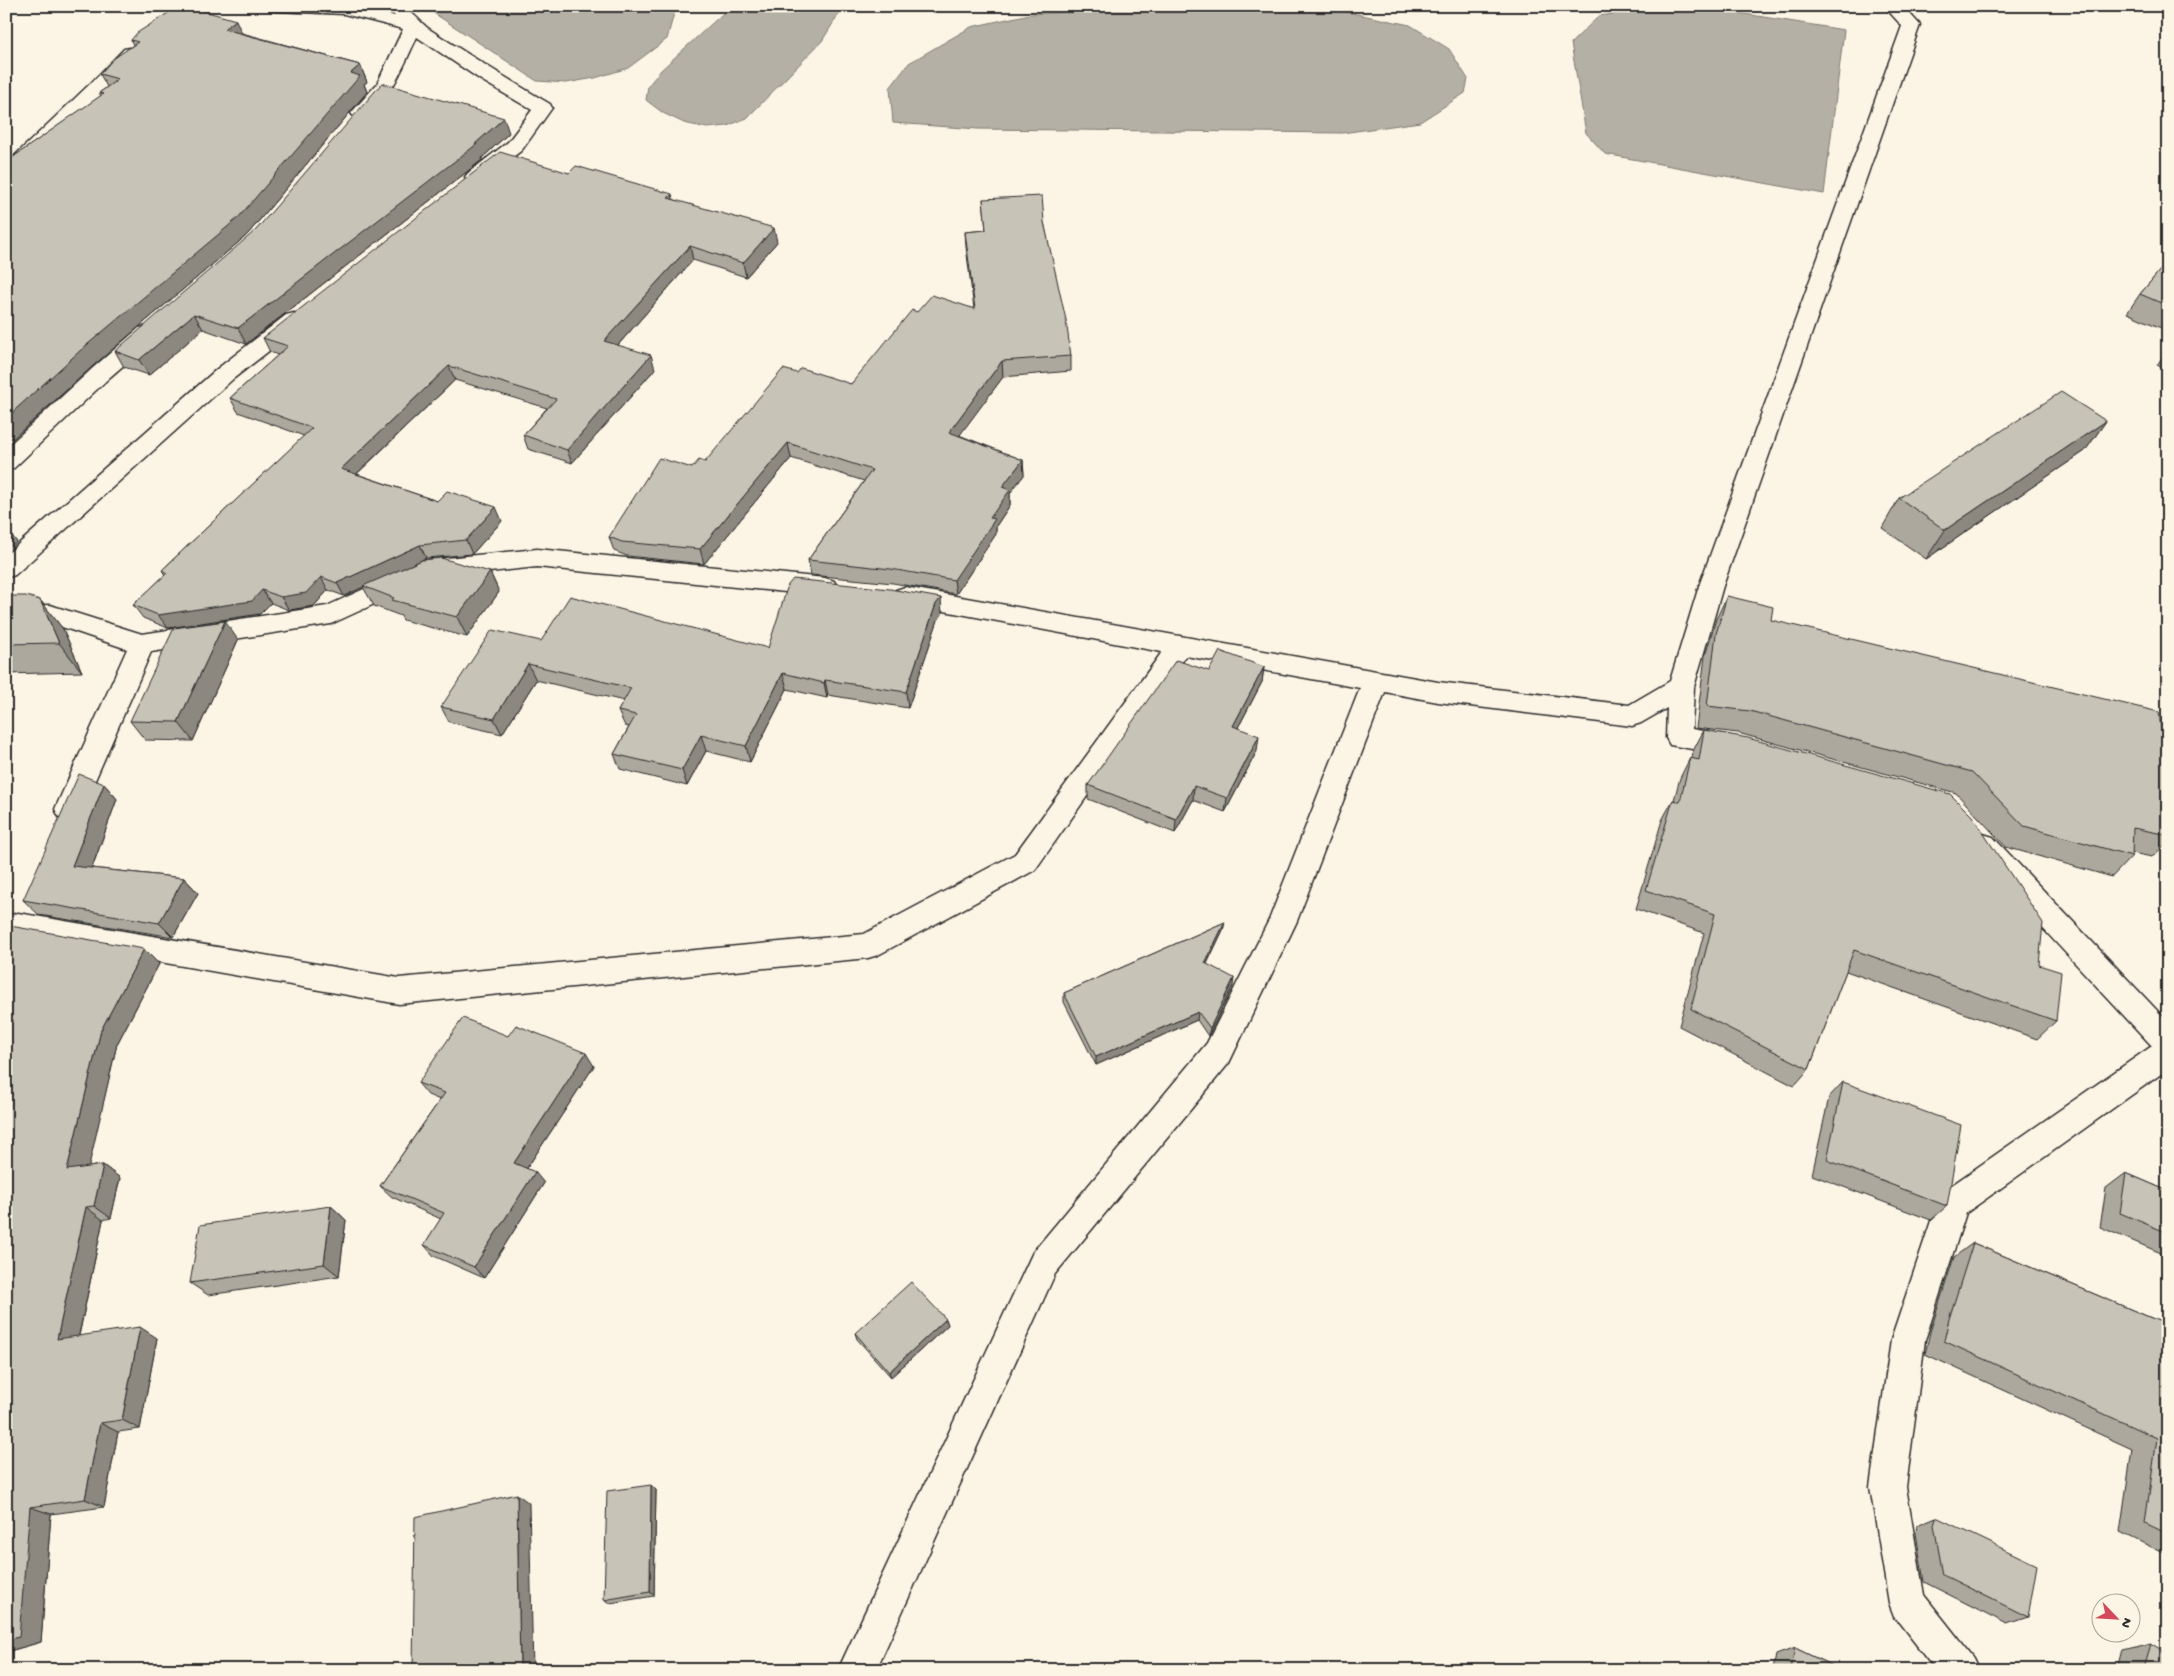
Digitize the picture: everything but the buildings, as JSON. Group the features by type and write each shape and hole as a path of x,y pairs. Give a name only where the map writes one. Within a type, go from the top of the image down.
{"street":[{"path":"6,175 98,87 145,36 201,6"},
{"path":"276,6 344,10 413,26"},
{"path":"396,6 413,26 488,76 543,108 515,146 460,189"},
{"path":"1756,752 1737,746 1679,738 1681,687 1711,586 1911,25 1893,6"},
{"path":"348,130 385,86 413,26"},
{"path":"6,569 225,374 312,306"},
{"path":"6,462 102,372 161,322"},
{"path":"6,615 50,614 142,644 332,615 427,569 537,558 844,589"},
{"path":"883,593 1438,692 1632,716 1681,687"},
{"path":"58,834 142,644"},
{"path":"6,952 22,916 399,991 868,946 1025,862 1180,646"},
{"path":"857,1670 1044,1263 1218,1053 1283,922 1376,681"},
{"path":"1965,824 2168,1043"},
{"path":"1960,1670 1907,1603 1888,1487 1908,1340 1953,1203 2168,1052"}],"shaded area":[{"path":"423,6 676,6 667,39 628,68 595,78 566,83 537,81"},
{"path":"731,6 843,7 822,41 747,118 727,126 707,128 684,123 663,113 646,100 648,86 661,70"},
{"path":"1138,8 1260,8 1342,11 1410,25 1449,49 1468,79 1465,93 1420,122 1342,133 978,129 893,123 890,88 909,63 971,27 1030,14"},
{"path":"1648,9 1714,9 1844,30 1824,194 1605,154 1586,133 1571,43 1599,16"}]}
